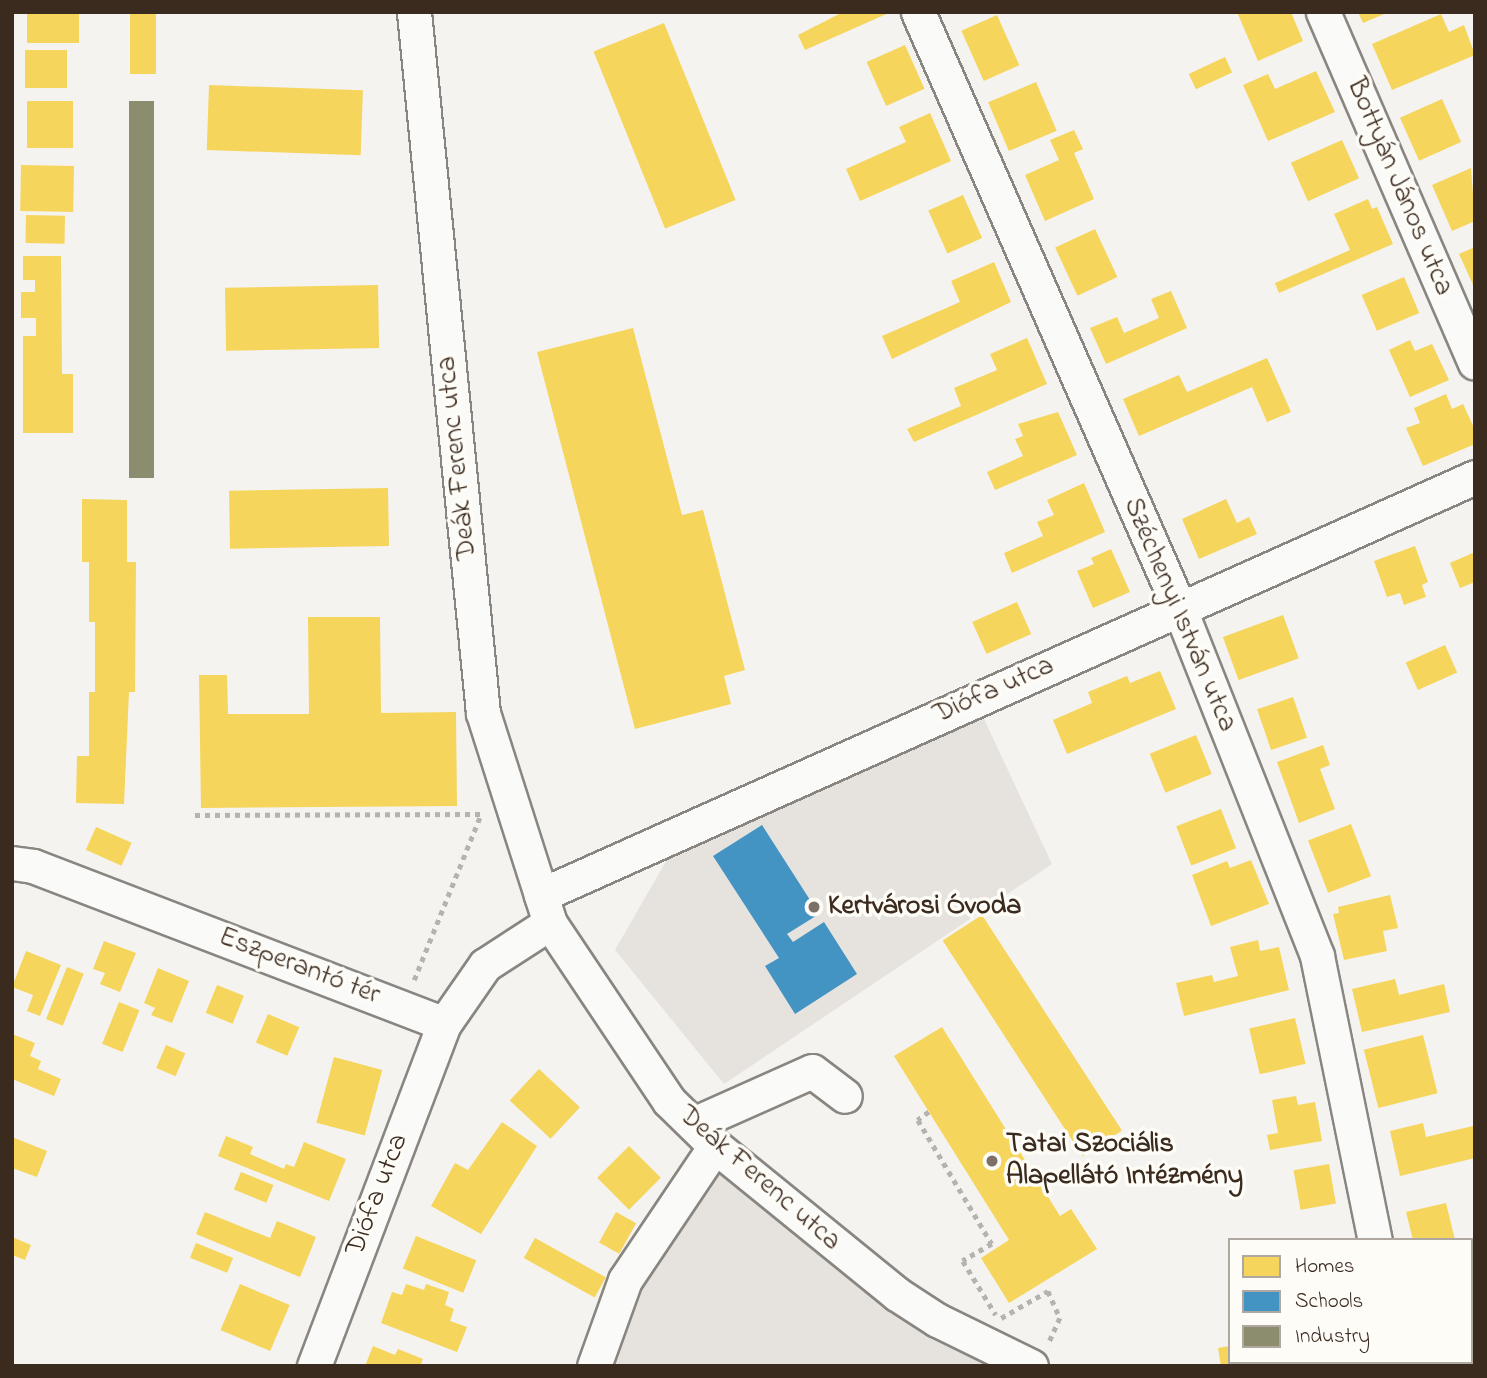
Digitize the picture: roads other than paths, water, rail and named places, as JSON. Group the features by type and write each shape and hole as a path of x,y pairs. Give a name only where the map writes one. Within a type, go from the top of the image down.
{"street":[{"name":"Deák Ferenc utca","path":"414,12 483,713 546,909 669,1101 704,1135 897,1294 937,1320 1033,1362"},
{"name":"Széchenyi István utca","path":"918,12 1179,607 1317,956 1375,1238"},
{"name":"Bottyán János utca","path":"1323,12 1475,363"},
{"name":"Diófa utca","path":"546,909 1179,607 1475,477"},
{"name":"Eszperantó tér","path":"12,863 33,866 443,1024"},
{"path":"443,1024 485,965 546,909"},
{"name":"Diófa utca","path":"314,1366 443,1024"},
{"path":"594,1366 625,1280 704,1135 812,1071 845,1096"}],"place":[{"name":"Kertvárosi Óvoda","path":"814,907"},
{"name":"Tatai Szociális Alapellátó Intézmény","path":"992,1161"}]}
